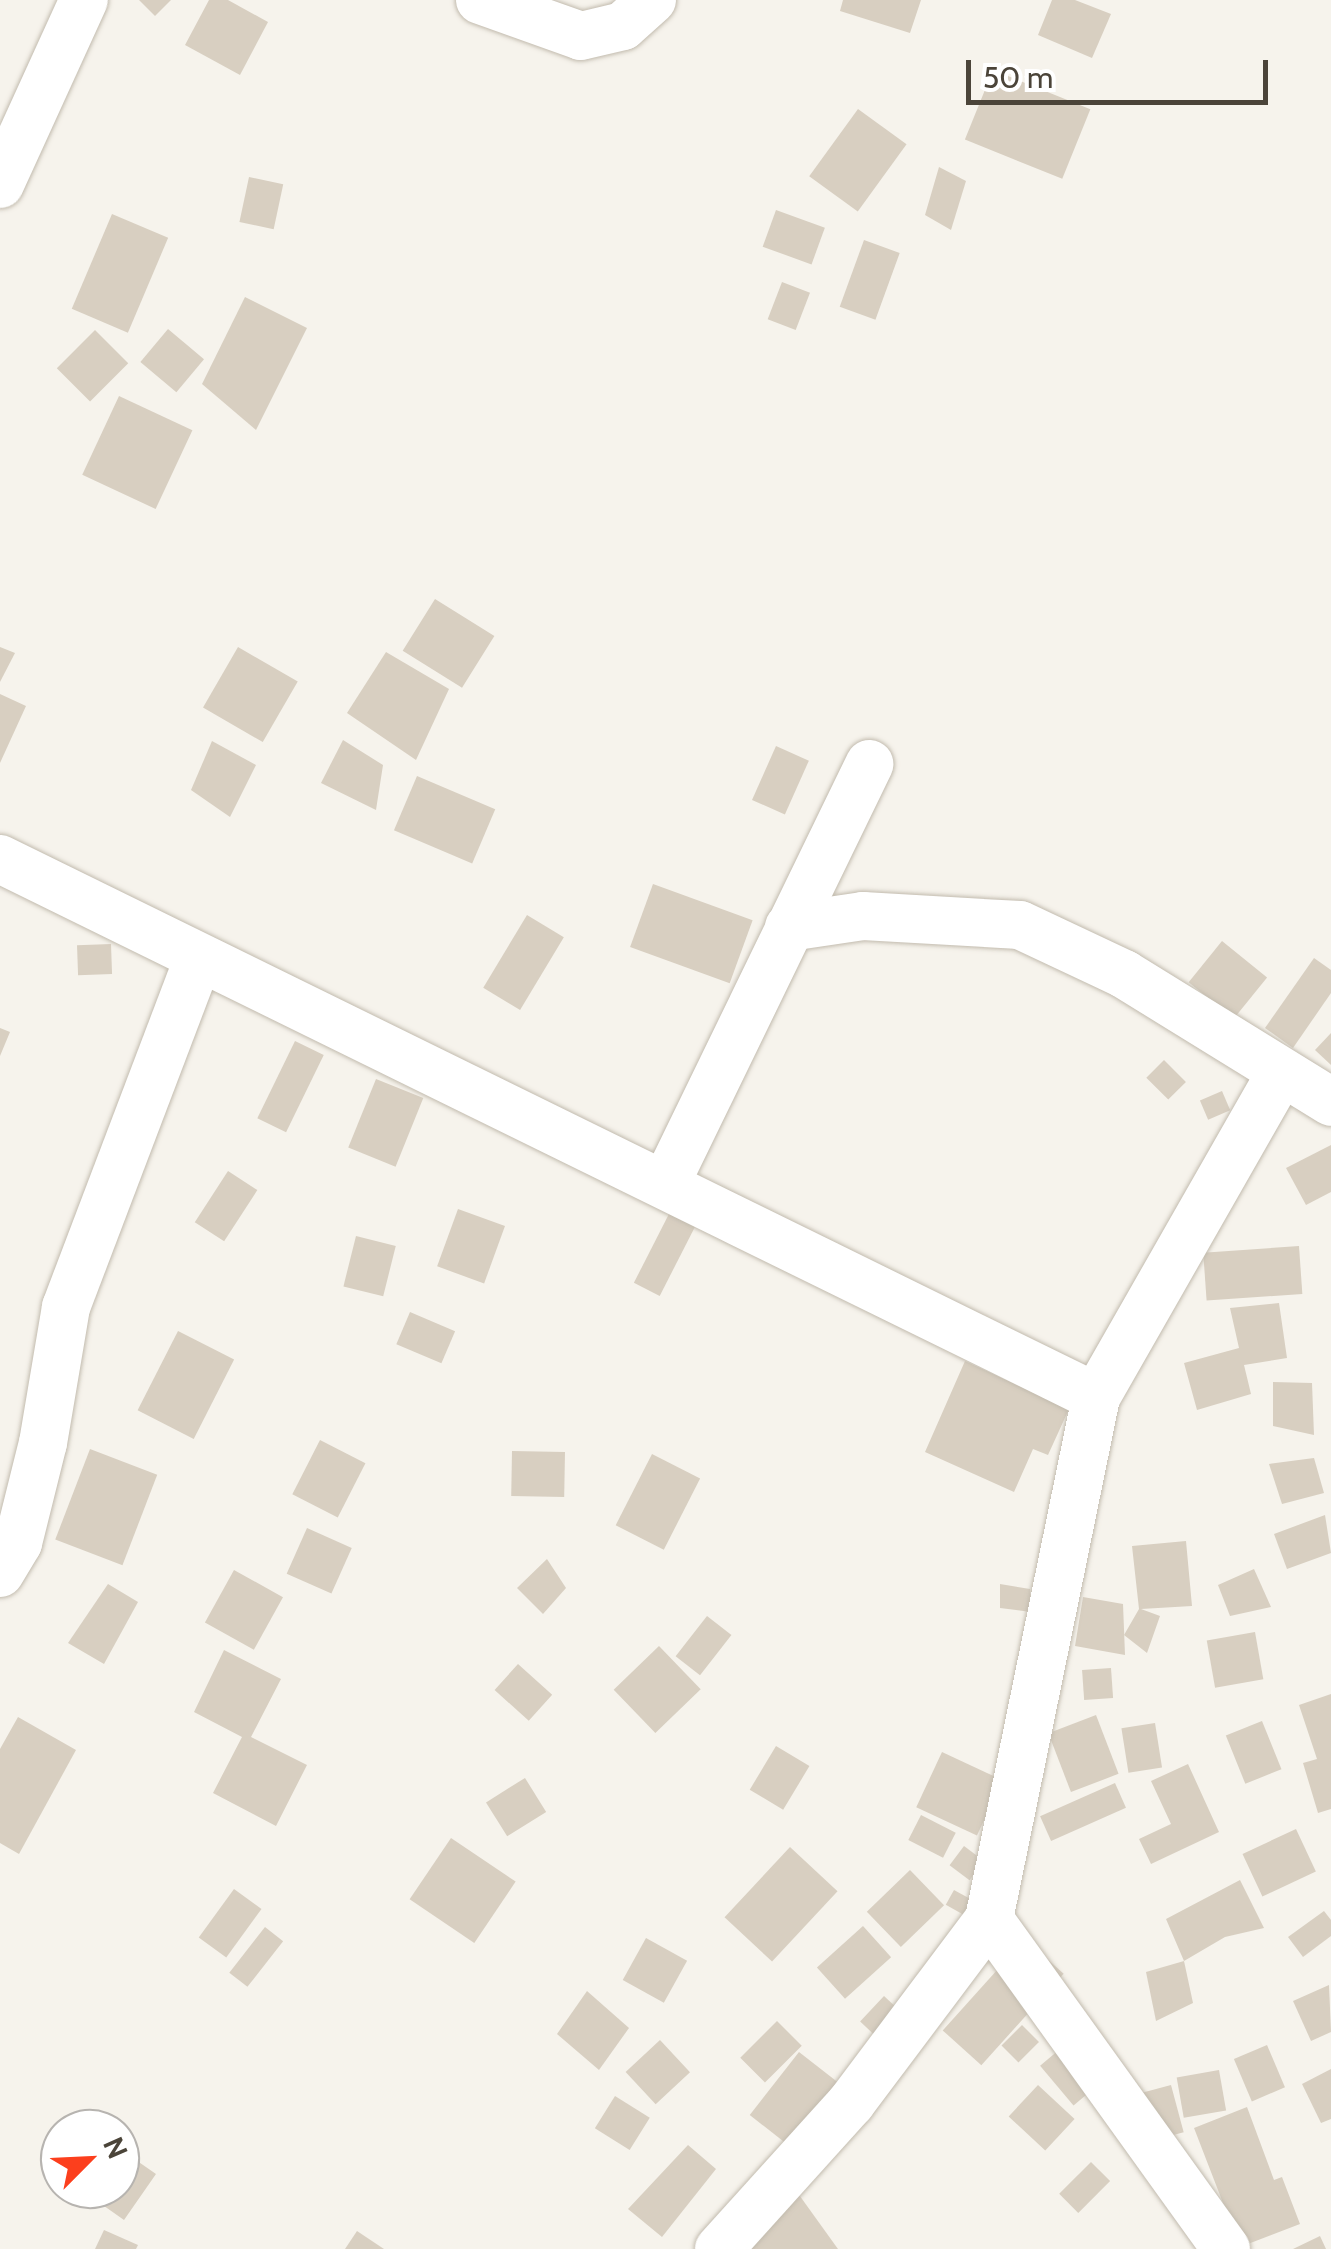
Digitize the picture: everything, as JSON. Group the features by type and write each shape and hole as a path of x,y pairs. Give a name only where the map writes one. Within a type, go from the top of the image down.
{"street":[{"path":"0,184 84,0"},
{"path":"480,0 581,36 623,26 652,0"},
{"path":"665,1184 869,764"},
{"path":"0,859 198,960 665,1184 1096,1398"},
{"path":"790,927 863,916 1020,925 1124,974 1331,1102"},
{"path":"0,1573 18,1543 43,1443 66,1306 198,960"},
{"path":"720,2249 852,2104 989,1918 1096,1398 1281,1073"},
{"path":"989,1918 1226,2249"}],"building":[{"path":"139,0 171,0 155,16"},
{"path":"209,0 228,0 268,22 240,75 185,45"},
{"path":"843,0 921,0 910,33 840,11"},
{"path":"1052,0 1075,0 1111,14 1092,58 1038,35"},
{"path":"993,70 1090,109 1062,179 965,140"},
{"path":"858,109 907,144 858,211 809,176"},
{"path":"939,167 966,181 951,230 925,215"},
{"path":"249,177 283,184 274,229 239,222"},
{"path":"776,210 825,228 812,264 763,247"},
{"path":"112,214 168,238 128,333 72,309"},
{"path":"864,240 900,253 875,320 840,307"},
{"path":"782,282 810,293 796,330 768,319"},
{"path":"245,297 307,328 256,430 202,384"},
{"path":"168,329 204,359 176,392 140,362"},
{"path":"95,330 128,363 90,401 57,368"},
{"path":"119,396 192,430 156,509 82,475"},
{"path":"435,599 494,636 462,688 403,651"},
{"path":"0,647 15,653 0,682"},
{"path":"238,647 298,682 263,742 203,708"},
{"path":"386,652 449,689 416,760 347,713"},
{"path":"0,694 26,706 0,763"},
{"path":"343,740 383,765 376,810 321,783"},
{"path":"212,741 256,765 230,817 191,790"},
{"path":"776,746 809,761 785,815 752,800"},
{"path":"417,776 495,809 472,864 394,830"},
{"path":"653,884 753,920 730,983 630,947"},
{"path":"527,915 564,937 520,1010 483,988"},
{"path":"1222,941 1267,978 1234,1019 1189,982"},
{"path":"111,944 112,974 78,975 77,945"},
{"path":"1314,958 1331,970 1331,993 1293,1048 1265,1028"},
{"path":"0,1028 10,1032 0,1056"},
{"path":"1331,1033 1331,1065 1315,1050"},
{"path":"295,1041 324,1055 286,1132 257,1118"},
{"path":"1164,1060 1186,1082 1168,1100 1146,1078"},
{"path":"376,1079 423,1098 396,1167 348,1148"},
{"path":"1222,1091 1230,1110 1208,1120 1200,1100"},
{"path":"1331,1145 1331,1192 1306,1205 1286,1168"},
{"path":"228,1171 257,1190 224,1241 195,1222"},
{"path":"672,1208 698,1221 660,1296 634,1283"},
{"path":"458,1209 505,1226 484,1283 437,1266"},
{"path":"356,1236 396,1246 383,1296 343,1286"},
{"path":"1299,1246 1302,1294 1207,1301 1203,1253"},
{"path":"1279,1303 1287,1358 1244,1365 1251,1394 1197,1410 1184,1363 1239,1348 1230,1308"},
{"path":"410,1312 455,1331 441,1363 396,1344"},
{"path":"178,1331 234,1360 194,1439 138,1410"},
{"path":"965,1361 1069,1409 1048,1455 1033,1449 1014,1492 925,1452"},
{"path":"1273,1382 1312,1383 1314,1435 1273,1426"},
{"path":"320,1440 365,1463 338,1518 292,1494"},
{"path":"90,1449 157,1475 122,1565 55,1540"},
{"path":"512,1451 565,1452 564,1497 511,1496"},
{"path":"652,1454 700,1479 664,1550 616,1525"},
{"path":"1314,1458 1324,1493 1282,1504 1269,1464"},
{"path":"1325,1515 1331,1553 1287,1569 1274,1534"},
{"path":"307,1528 352,1548 331,1594 287,1574"},
{"path":"1186,1541 1192,1606 1141,1609 1160,1616 1147,1653 1124,1635 1139,1609 1132,1546"},
{"path":"547,1559 566,1588 543,1614 517,1588"},
{"path":"1254,1569 1271,1607 1230,1616 1218,1585"},
{"path":"234,1570 283,1597 254,1650 205,1622"},
{"path":"108,1584 138,1602 104,1664 68,1643"},
{"path":"1000,1584 1030,1589 1031,1612 1000,1608"},
{"path":"1083,1597 1123,1604 1125,1655 1075,1646"},
{"path":"707,1616 731,1635 700,1675 676,1656"},
{"path":"1255,1632 1263,1679 1215,1688 1207,1641"},
{"path":"659,1646 701,1689 655,1733 614,1690"},
{"path":"224,1650 281,1679 251,1737 307,1765 276,1826 213,1793 242,1737 194,1712"},
{"path":"518,1664 552,1695 529,1721 495,1690"},
{"path":"1111,1668 1113,1698 1084,1700 1082,1670"},
{"path":"1331,1694 1331,1809 1318,1813 1303,1763 1317,1759 1299,1705"},
{"path":"1096,1715 1119,1774 1071,1792 1048,1733"},
{"path":"18,1717 76,1750 19,1854 0,1843 0,1749"},
{"path":"1262,1721 1281,1769 1245,1784 1226,1736"},
{"path":"1155,1723 1162,1767 1128,1773 1121,1728"},
{"path":"776,1746 809,1766 783,1810 750,1790"},
{"path":"942,1752 1003,1780 977,1836 916,1807"},
{"path":"1188,1764 1219,1832 1151,1864 1139,1839 1171,1824 1151,1781"},
{"path":"525,1778 546,1812 507,1836 486,1802"},
{"path":"1115,1783 1126,1808 1051,1841 1040,1816"},
{"path":"921,1815 956,1833 943,1858 908,1840"},
{"path":"1296,1829 1316,1872 1262,1897 1243,1854"},
{"path":"451,1838 516,1882 474,1943 410,1899"},
{"path":"964,1846 984,1861 970,1880 950,1865"},
{"path":"790,1847 838,1891 772,1962 725,1917"},
{"path":"910,1870 944,1905 901,1947 867,1912"},
{"path":"1240,1880 1264,1928 1225,1937 1184,1961 1166,1919"},
{"path":"234,1889 262,1909 226,1958 199,1938"},
{"path":"954,1890 976,1902 968,1917 946,1905"},
{"path":"1324,1911 1331,1920 1331,1936 1303,1957 1288,1937"},
{"path":"863,1926 891,1957 845,1999 817,1967"},
{"path":"265,1927 283,1941 247,1987 229,1973"},
{"path":"646,1938 687,1961 664,2003 623,1980"},
{"path":"1025,1939 1064,1974 981,2065 943,2030"},
{"path":"1184,1961 1193,2003 1156,2021 1146,1972"},
{"path":"1329,1985 1331,2032 1311,2041 1293,2001"},
{"path":"587,1991 629,2028 599,2070 557,2034"},
{"path":"884,1996 909,2019 885,2045 860,2022"},
{"path":"777,2021 802,2046 765,2083 740,2058"},
{"path":"1022,2025 1039,2042 1018,2062 1001,2046"},
{"path":"660,2040 690,2072 656,2104 626,2072"},
{"path":"1267,2045 1285,2087 1252,2101 1234,2059"},
{"path":"1060,2049 1093,2089 1074,2106 1040,2066"},
{"path":"799,2052 842,2086 793,2149 750,2115"},
{"path":"1331,2069 1331,2119 1321,2123 1302,2084"},
{"path":"1219,2070 1226,2110 1184,2118 1177,2077"},
{"path":"1038,2085 1075,2119 1045,2151 1009,2116"},
{"path":"1171,2085 1184,2132 1155,2140 1142,2093"},
{"path":"615,2096 650,2118 630,2150 595,2128"},
{"path":"1247,2107 1274,2180 1282,2177 1300,2224 1240,2247 1194,2128"},
{"path":"688,2145 716,2169 662,2237 628,2209"},
{"path":"1091,2162 1110,2181 1078,2213 1059,2194"},
{"path":"140,2163 156,2174 140,2197"},
{"path":"797,2192 838,2249 752,2249 740,2234"},
{"path":"108,2209 132,2209 124,2220"},
{"path":"104,2230 138,2245 136,2249 95,2249"},
{"path":"357,2231 384,2249 345,2249"},
{"path":"1320,2236 1326,2249 1293,2249"}]}
